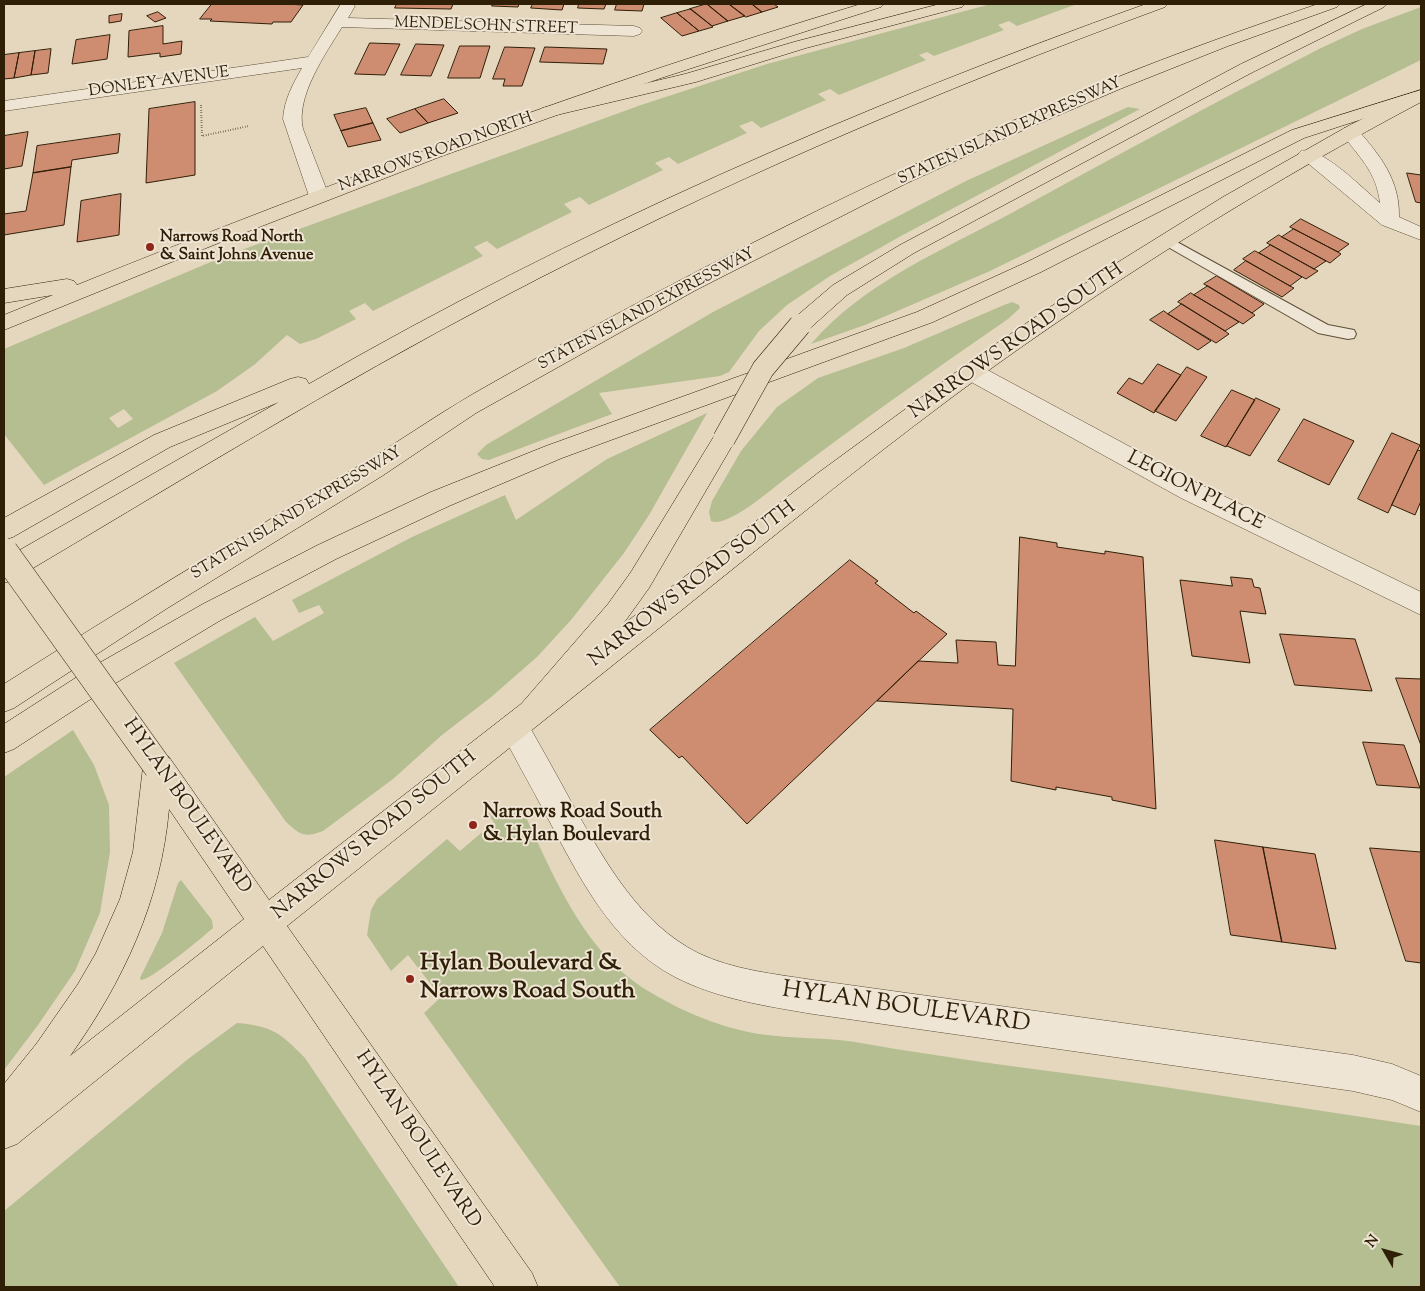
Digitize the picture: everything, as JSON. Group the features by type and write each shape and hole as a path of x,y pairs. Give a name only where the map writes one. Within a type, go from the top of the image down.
{"main road":[{"name":"NARROWS ROAD NORTH","path":"4,324 319,196 548,112 700,59 876,4"},
{"path":"548,112 690,78 800,45 957,4"},
{"path":"4,572 398,344 576,252 763,163 969,76 1160,4"},
{"name":"STATEN ISLAND EXPRESSWAY","path":"4,699 205,570 359,478 481,400 691,285 867,196 1071,103 1180,58 1332,4"},
{"path":"523,719 617,612 640,580 724,439 763,369 800,325 840,290 907,249 1246,68 1379,4"},
{"path":"4,740 104,675 212,612 327,552 440,499 496,474 841,350 925,317 1034,267 1298,134 1421,95"},
{"name":"NARROWS ROAD SOUTH","path":"4,1131 822,484 972,372 1062,308 1166,240 1307,155 1421,95"},
{"path":"4,296 118,277"},
{"path":"4,530 162,441 398,344"},
{"name":"HYLAN BOULEVARD","path":"4,552 158,767 518,1287"},
{"path":"4,1112 84,1008 119,945 131,917 146,863 158,767"}],"street":[{"path":"319,196 292,118 293,104 348,4"},
{"name":"MENDELSOHN STREET","path":"338,22 634,31"},
{"name":"DONLEY AVENUE","path":"4,106 315,61"},
{"path":"1350,132 1374,160 1381,172 1390,206 1389,221"},
{"path":"1307,155 1333,172 1389,221 1409,231 1421,234"},
{"name":"LEGION PLACE","path":"972,372 1190,492 1421,604"},
{"name":"HYLAN BOULEVARD","path":"523,719 593,871 608,893 646,936 670,956 718,978 752,987 1353,1073 1392,1082 1421,1094"}],"lane":[{"path":"1166,240 1324,329 1348,334"}],"path":[{"path":"201,99 202,136 250,126"}],"green space":[{"path":"991,4 1077,4 1017,26 1009,21 998,25 1004,30 934,56 927,52 919,55 926,60 839,95 830,89 818,94 826,100 761,128 752,121 739,126 747,133 678,164 669,157 655,163 663,170 589,205 580,197 564,204 572,212 497,249 487,241 474,247 483,256 373,311 365,303 349,311 356,319 316,339 300,344 287,335 254,365 217,391 44,485 4,434 4,349 225,256 641,105 767,64","holes":["124,409 133,419 118,428 109,418"]},
{"path":"1421,7 1421,60 990,271 865,325 811,344 832,322 856,302 881,284 935,253 1321,48 1362,29"},
{"path":"1128,107 1140,109 901,236 830,276 787,305 759,331 729,372 720,376 599,393 612,414 489,460 482,459 477,454 486,445 713,312 966,181"},
{"path":"1012,302 1019,305 1020,308 1008,319 868,417 749,507 727,519 718,522 711,521 709,512 712,501 741,451 777,407 818,378 904,348"},
{"path":"707,413 649,515 624,553 571,620 537,657 490,698 442,735 393,779 323,831 307,835 295,830 286,822 174,663 255,617 273,641 324,613 319,605 299,613 292,600 410,538 505,495 516,520 607,459"},
{"path":"73,730 94,765 109,805 110,852 100,913 75,971 4,1070 4,777"},
{"path":"521,807 572,910 606,956 626,975 650,992 689,1012 731,1028 784,1037 848,1041 1421,1126 1421,1287 620,1287 424,1013 441,997 408,955 391,971 367,935 371,910 377,899 447,839 460,851 494,822 486,812 490,809 506,811 510,816"},
{"path":"181,880 212,920 213,928 166,966 141,980 140,978 162,933 178,883"},
{"path":"237,1023 259,1026 275,1032 289,1042 305,1058 459,1287 4,1287 4,1211 188,1059"}],"building":[{"path":"212,4 303,5 291,22 273,22 272,24 200,19"},
{"path":"397,4 453,4 451,9 395,8"},
{"path":"493,4 519,4 518,7 492,6"},
{"path":"533,4 564,4 562,10 531,8"},
{"path":"579,4 606,4 604,9 578,8"},
{"path":"617,4 644,4 642,11 615,10"},
{"path":"707,4 729,4 745,16 728,21"},
{"path":"707,4 728,21 712,26 690,9"},
{"path":"729,4 752,4 762,12 746,17"},
{"path":"752,4 774,4 778,7 762,12"},
{"path":"691,9 713,27 699,31 677,13"},
{"path":"158,12 166,18 155,22 147,16"},
{"path":"677,13 699,31 682,36 661,18"},
{"path":"122,14 121,21 109,23 109,16"},
{"path":"163,26 163,44 182,41 181,54 160,57 160,53 128,57 129,31"},
{"path":"110,35 107,59 72,64 76,40"},
{"path":"370,43 400,44 385,75 355,74"},
{"path":"416,44 444,45 431,76 401,75"},
{"path":"460,46 490,46 480,78 448,78"},
{"path":"505,47 535,48 522,86 503,86 505,79 493,79"},
{"path":"545,47 607,49 603,64 540,62"},
{"path":"51,49 48,73 31,75 35,51"},
{"path":"35,51 31,75 14,78 19,53"},
{"path":"19,53 14,78 4,79 4,55"},
{"path":"444,99 458,113 428,123 415,109"},
{"path":"195,102 195,175 146,183 149,109"},
{"path":"366,108 373,123 341,131 334,115"},
{"path":"415,109 428,123 400,133 387,119"},
{"path":"373,123 381,140 348,147 341,131"},
{"path":"28,132 22,166 4,169 4,136"},
{"path":"120,134 118,153 72,160 71,167 33,173 37,146"},
{"path":"71,167 64,225 4,235 4,214 26,211 33,173"},
{"path":"1407,173 1421,175 1421,203 1416,202"},
{"path":"121,194 119,235 77,242 81,201"},
{"path":"1301,219 1349,244 1338,252 1290,227"},
{"path":"1294,229 1341,254 1330,263 1282,237"},
{"path":"1279,235 1326,261 1314,269 1267,243"},
{"path":"1271,245 1318,271 1306,279 1259,253"},
{"path":"1255,251 1302,277 1290,286 1243,259"},
{"path":"1246,261 1294,288 1282,297 1234,270"},
{"path":"1217,276 1264,304 1252,313 1204,284"},
{"path":"1208,286 1255,315 1243,324 1194,295"},
{"path":"1191,293 1239,322 1225,331 1178,302"},
{"path":"1182,304 1229,334 1216,343 1168,314"},
{"path":"1164,311 1211,341 1198,350 1150,320"},
{"path":"1158,364 1181,375 1154,413 1117,393 1129,378 1142,384"},
{"path":"1187,367 1207,377 1176,421 1155,411"},
{"path":"1232,390 1255,400 1226,447 1201,436"},
{"path":"1256,398 1280,409 1250,456 1227,446"},
{"path":"1304,419 1354,441 1329,485 1278,461"},
{"path":"1392,433 1420,445 1388,513 1358,499"},
{"path":"1418,450 1421,451 1421,501 1415,515 1392,505"},
{"path":"1020,537 1057,543 1057,547 1105,554 1105,551 1143,557 1156,809 1112,800 1112,797 1056,787 1056,790 1011,781 1013,709 877,701 918,661 958,663 956,640 996,642 998,665 1015,666"},
{"path":"850,560 878,581 875,583 914,613 916,611 947,634 747,824 682,756 679,758 650,730"},
{"path":"1231,577 1252,579 1254,587 1260,588 1266,614 1240,611 1250,663 1192,656 1180,580 1232,586"},
{"path":"1280,634 1355,639 1372,691 1295,685"},
{"path":"1396,678 1421,679 1421,745"},
{"path":"1363,742 1404,745 1420,788 1377,785"},
{"path":"1215,840 1263,847 1282,942 1231,935"},
{"path":"1263,847 1315,854 1336,949 1282,942"},
{"path":"1370,848 1421,852 1421,963 1406,961"}],"place":[{"name":"Narrows Road North & Saint Johns Avenue","path":"150,247"},
{"name":"Narrows Road South & Hylan Boulevard","path":"473,825"},
{"name":"Hylan Boulevard & Narrows Road South","path":"410,979"}]}
